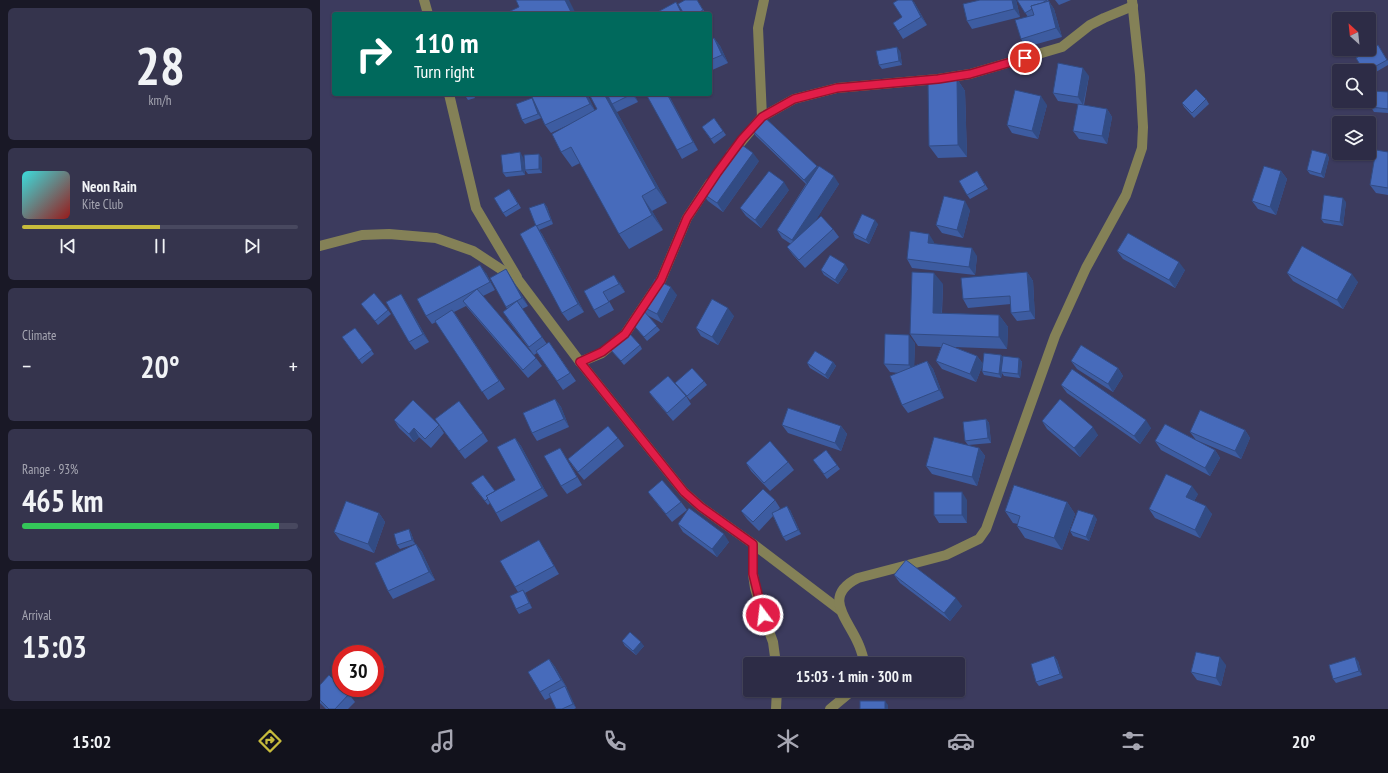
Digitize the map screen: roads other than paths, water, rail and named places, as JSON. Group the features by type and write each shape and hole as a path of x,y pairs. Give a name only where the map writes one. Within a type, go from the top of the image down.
{"street":[{"path":"424,0 427,12"},
{"path":"762,117 758,28 764,0"},
{"path":"725,162 742,139 762,117 794,99 837,88 938,79 970,74 1013,62 1062,47 1090,25 1133,3 1143,127 1142,148 1126,195 1086,268 1055,336 986,529 980,539 946,555 858,578 849,582 842,591 838,599 840,610 858,644 863,657"},
{"path":"449,96 476,208 519,281 580,362 684,492 701,507 753,544 840,610"},
{"path":"580,362 602,352 625,334 661,280 687,218 717,173"},
{"path":"320,246 362,235 389,234 436,238 473,251 519,281"},
{"path":"753,544 753,574 763,615 773,642 775,657"},
{"path":"776,709 777,697"},
{"path":"830,709 845,697"}]}
